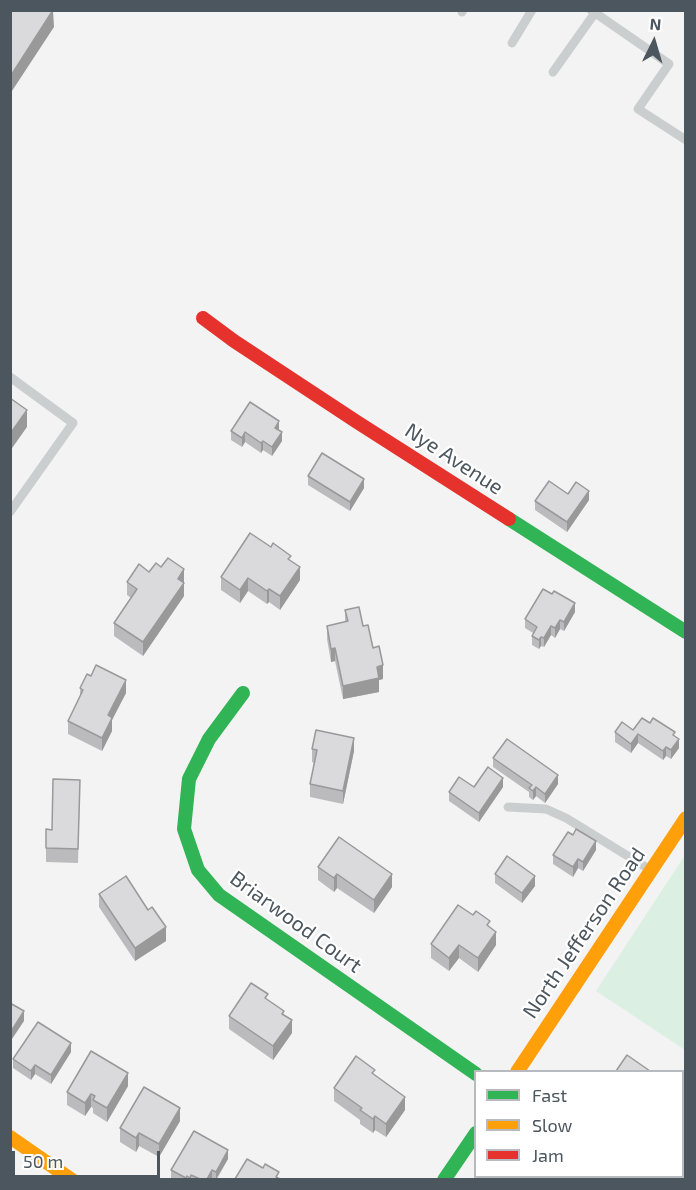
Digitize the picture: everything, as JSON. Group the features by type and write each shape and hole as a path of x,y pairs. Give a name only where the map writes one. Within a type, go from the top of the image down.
{"street":[{"name":"Nye Avenue","path":"203,318 357,422 686,632"},
{"name":"Briarwood Court","path":"243,693 209,739 189,780 184,829 198,870 219,895 474,1073"},
{"name":"North Jefferson Road","path":"518,1070 686,818"},
{"path":"444,1179 474,1136"},
{"path":"10,1137 72,1179"}],"lane":[{"path":"512,43 532,10"},
{"path":"553,72 595,12 669,64 638,109 686,140"},
{"path":"10,377 74,423 10,512"},
{"path":"508,807 546,809 566,818 651,870"}],"green space":[{"path":"685,855 686,1050 596,991"}],"building":[{"path":"10,10 53,10 10,77"},
{"path":"10,398 27,410 10,434"},
{"path":"250,402 279,421 275,428 282,432 272,447 263,441 261,443 245,432 242,438 231,431"},
{"path":"322,453 364,479 350,502 308,476"},
{"path":"549,481 568,494 576,482 589,491 567,522 535,501"},
{"path":"250,533 271,547 273,543 291,556 288,559 300,567 280,596 269,589 267,591 248,578 240,590 221,577"},
{"path":"168,558 184,569 178,579 184,583 143,642 114,623 137,589 127,582 139,564 149,572 156,563 161,567"},
{"path":"543,589 552,594 554,591 575,603 564,622 560,620 555,628 551,626 544,638 541,637 539,640 532,636 537,627 525,619"},
{"path":"359,607 363,626 368,625 373,648 379,646 383,665 377,667 379,678 343,686 335,648 331,649 327,626 348,621 345,610"},
{"path":"96,665 126,680 108,715 112,718 102,738 68,721 83,690 80,688 87,674 91,676"},
{"path":"642,718 650,723 653,718 675,732 673,735 679,739 671,750 666,747 663,751 638,734 631,744 615,732 622,722 633,730"},
{"path":"316,730 354,738 343,791 310,784 317,750 312,749"},
{"path":"507,739 558,775 545,794 536,787 533,791 529,788 532,785 493,758"},
{"path":"488,767 503,778 479,813 449,792 459,777 474,787"},
{"path":"53,779 80,780 78,849 46,848 46,829 52,830"},
{"path":"576,829 596,841 583,862 578,859 573,867 553,855 568,832 573,835"},
{"path":"339,837 392,874 374,900 337,874 334,878 318,867"},
{"path":"507,856 535,876 522,893 495,874"},
{"path":"126,876 148,910 152,907 166,927 135,948 99,894"},
{"path":"458,905 473,915 476,911 490,921 487,925 496,932 478,958 459,945 449,958 431,944"},
{"path":"251,983 268,994 265,998 284,1011 282,1014 292,1020 273,1046 229,1016"},
{"path":"10,1003 24,1011 10,1033"},
{"path":"38,1022 71,1043 51,1075 35,1065 31,1071 13,1059"},
{"path":"91,1051 128,1073 107,1108 93,1100 95,1096 91,1094 85,1103 67,1092"},
{"path":"627,1055 649,1070 617,1070"},
{"path":"356,1056 375,1070 372,1073 405,1097 386,1124 375,1116 373,1119 360,1110 362,1108 334,1088"},
{"path":"144,1087 180,1108 159,1144 139,1133 136,1138 120,1128"},
{"path":"194,1131 228,1150 216,1172 212,1170 207,1179 191,1175 190,1178 187,1176 186,1178 171,1170"},
{"path":"247,1159 263,1168 265,1164 279,1172 276,1177 280,1179 235,1179"},
{"path":"508,1178 544,1178 543,1179"}],"traffic: fast":[{"path":"509,519 686,632"},
{"path":"243,693 209,739 189,779 184,829 198,870 219,895 474,1073"},
{"path":"444,1180 474,1136"}],"traffic: slow":[{"path":"518,1070 686,818"},
{"path":"10,1137 72,1180"}],"traffic: jam":[{"path":"203,318 357,422 509,519"}]}
